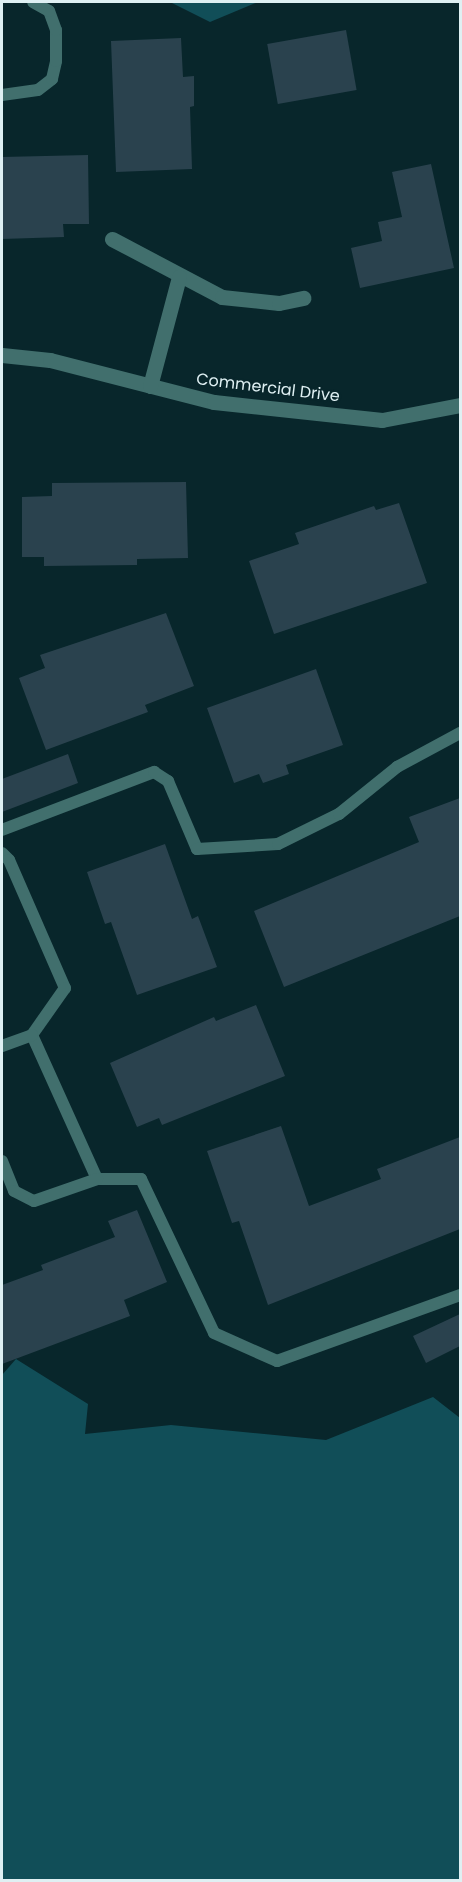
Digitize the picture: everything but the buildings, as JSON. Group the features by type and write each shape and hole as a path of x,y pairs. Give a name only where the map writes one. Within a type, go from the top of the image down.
{"street":[{"path":"112,239 179,277 222,297 255,303 303,298"},
{"path":"150,386 179,277"},
{"name":"Commercial Drive","path":"2,355 50,360 214,402 382,420 460,405"}],"lane":[{"path":"2,95 38,90 52,79 56,61 56,30 49,11 33,2"},
{"path":"2,830 154,772 168,781 197,849 278,844 339,814 397,767 460,733"},
{"path":"2,852 9,860 65,988 32,1035 2,1046"},
{"path":"32,1035 97,1179"},
{"path":"2,1161 14,1191 34,1201 97,1179 141,1179 214,1333 277,1361 460,1295"}],"shaded area":[{"path":"170,2 258,2 210,22"},
{"path":"16,1359 88,1404 85,1434 171,1425 326,1440 433,1397 460,1418 460,1880 2,1880 2,1375"}]}
